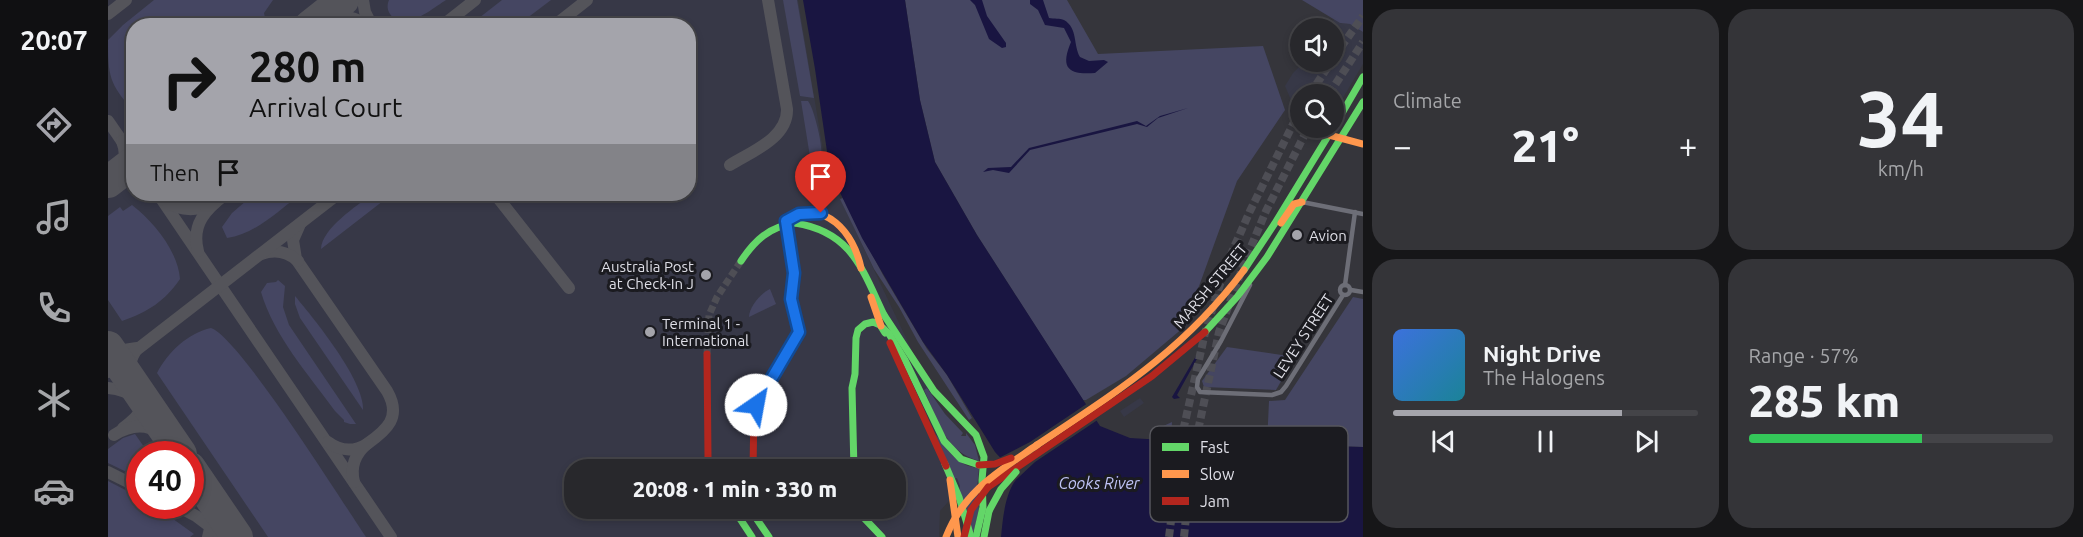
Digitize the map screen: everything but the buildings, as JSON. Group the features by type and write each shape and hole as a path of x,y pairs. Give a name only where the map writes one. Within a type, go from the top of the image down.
{"main road":[{"name":"MARSH STREET","path":"1344,109 1363,77"},
{"name":"MARSH STREET","path":"1039,448 1169,362 1203,335 1252,280 1363,102"},
{"name":"MARSH STREET","path":"1113,397 1178,344 1208,314 1252,259 1327,138"},
{"path":"1338,138 1363,144"},
{"path":"1252,259 1294,204 1302,202"},
{"path":"753,459 754,408 799,331 791,299 794,273 786,221 810,212 821,213 847,234 859,257 882,327 902,366 945,464 971,537"},
{"path":"741,261 760,235 779,226 795,223 817,226 839,238 861,268"},
{"path":"867,283 917,377 928,408"},
{"path":"884,315 934,391 976,435 980,444 984,457 983,507 976,537"},
{"path":"854,459 852,388 855,374 856,338 860,328 873,322 889,333 941,436 961,459 979,465 1002,462 1039,448"},
{"path":"707,354 709,459"},
{"path":"984,537 994,499 1039,448"},
{"path":"946,537 958,508 974,489 1039,448"},
{"path":"964,537 969,514 983,492 1039,448"},
{"path":"945,464 958,537"},
{"path":"740,519 752,537"},
{"path":"757,519 769,537"},
{"path":"865,519 882,537"}],"street":[{"path":"1302,202 1363,214"},
{"name":"LEVEY STREET","path":"1345,285 1355,212"},
{"name":"MARSH STREET","path":"1252,280 1221,341 1198,379 1197,387 1200,392 1272,395 1283,390"},
{"path":"1350,290 1348,294 1343,295 1340,290 1345,285 1349,286 1350,290 1363,292"},
{"name":"LEVEY STREET","path":"1283,390 1343,295"}],"shaded area":[{"path":"108,0 798,0 826,168 971,476 940,511 939,537 108,537"},
{"path":"154,0 273,0 264,13 265,18 132,18"},
{"path":"389,0 446,0 418,18 395,18 390,14"},
{"path":"502,0 551,0 527,18 479,18"},
{"path":"783,0 797,0 814,98 800,96"},
{"path":"905,0 1067,0 1098,54 1263,46 1285,110 1237,181 1198,289 1190,322 1126,376 1086,400 1083,400 977,235 935,162 920,100"},
{"path":"1302,0 1363,0 1363,32 1350,24 1344,23 1344,18 1332,18"},
{"path":"126,23 126,102 112,78 108,40"},
{"path":"1344,23 1350,24 1363,32 1363,64 1344,96 1344,84 1290,84 1290,98 1285,86 1293,73 1344,72"},
{"path":"801,101 808,101 820,138 821,158 812,169"},
{"path":"843,198 883,275 972,418 969,420 874,269 840,199"},
{"path":"246,201 292,201 257,227 238,236 227,238 222,227 232,213"},
{"path":"363,201 383,201 321,249 327,233"},
{"path":"132,205 163,237 175,258 180,279 155,305 122,321 108,300 108,216 120,207 123,211"},
{"path":"278,280 285,286 283,307 289,325 356,424 344,422 293,354 274,324 261,292 267,283"},
{"path":"770,289 776,304 749,317 756,301"},
{"path":"295,296 326,335 347,367 356,383 363,410 300,318"},
{"path":"1353,297 1363,299 1363,447 1348,447 1348,426 1268,426 1269,401 1285,400"},
{"path":"211,328 225,338 244,360 314,458 366,537 268,537 157,373 180,344 194,334"},
{"path":"1227,347 1295,357 1276,390 1204,387 1202,381"},
{"path":"927,388 945,414 963,433 961,436 966,436 966,433 975,445 979,461 967,456 950,442 938,423 924,390"},
{"path":"1140,398 1144,403 1124,417 1120,411"},
{"path":"135,434 140,441 126,441 126,472 108,463 108,449 123,438"},
{"path":"935,434 958,460 971,467 979,468 977,489 979,509 974,531 971,531 957,478 954,479"},
{"path":"108,481 126,490 126,519 173,519 194,534 190,537 108,537"}],"water":[{"name":"Cooks River","path":"803,0 905,0 920,100 935,162 977,235 1100,426 1130,438 1150,439 1150,522 1348,522 1348,447 1363,447 1363,537 1001,537 1007,497 1018,477 995,452 947,375 923,342 862,238 830,172"},
{"path":"970,0 982,0 987,16 1006,43 1006,47 1002,48 989,39 975,5"},
{"path":"1030,0 1043,0 1049,18 1062,19 1068,23 1080,57 1089,61 1108,62 1095,73 1078,73 1069,68 1066,58 1071,42 1064,28 1045,25 1038,10 1030,4"},
{"path":"1188,108 1158,118 1147,127 1137,124 1030,150 1009,173 993,170 983,172 988,168 1011,167 1029,148 1137,121 1146,126 1160,116"},
{"path":"1196,356 1198,357 1177,395 1180,398 1174,399 1172,397"}],"pier":[{"path":"1088,403 1099,419 1035,462 1007,488 1008,484 997,459 1030,442"}],"taxiway":[{"path":"108,14 126,0"},
{"path":"318,18 326,12 333,0"},
{"path":"363,0 368,18"},
{"path":"452,18 475,0"},
{"path":"564,18 587,0"},
{"path":"730,165 767,143 775,136 786,119 787,109 768,0"},
{"path":"325,18 340,16 351,18"},
{"path":"108,121 126,147"},
{"path":"108,182 121,169 125,159 122,141"},
{"path":"114,179 126,176"},
{"path":"163,201 391,537"},
{"path":"166,201 186,209 198,209 210,205"},
{"path":"198,251 196,241 199,225 202,218 217,201"},
{"path":"108,372 329,201"},
{"path":"501,201 569,288"},
{"path":"300,224 293,240 296,259 391,400 393,416 390,422 367,444"},
{"path":"261,254 281,252 298,261"},
{"path":"108,345 124,350 137,348"},
{"path":"135,352 130,372 139,392"},
{"path":"123,428 138,415 140,410 141,400 134,387"},
{"path":"108,388 124,391 137,398 157,420"},
{"path":"114,435 133,427 142,427 158,432 169,441"},
{"path":"328,442 347,449 367,444 354,461 354,482"},
{"path":"108,472 126,481"},
{"path":"204,492 211,512 208,537"},
{"path":"200,519 224,537"}],"runway":[{"path":"320,18 343,0"},
{"path":"108,182 126,168"},
{"path":"108,347 172,441"},
{"path":"204,489 237,537"}],"tunnel":[{"path":"1344,43 1363,16"},
{"path":"1336,84 1363,42"},
{"path":"1317,84 1324,72"},
{"path":"1184,426 1205,333 1225,268 1290,130"},
{"path":"1199,426 1219,332 1266,211 1303,138"},
{"path":"707,354 709,315 717,297 741,261"},
{"path":"1169,537 1171,522"},
{"path":"1184,537 1186,522"}],"traffic: fast":[{"path":"1344,110 1363,77"},
{"path":"1205,332 1237,297 1267,257 1363,102"},
{"path":"1244,270 1327,138"},
{"path":"795,223 830,235 853,255 869,282 884,315"},
{"path":"741,261 752,247 770,231 795,223"},
{"path":"884,315 934,391 976,435 984,457 983,507 976,537"},
{"path":"854,459 852,388 855,374 856,338 858,330 865,324 873,322 880,325 885,333"},
{"path":"883,328 905,360 944,441 961,459 979,465"},
{"path":"945,464 959,497 971,537"},
{"path":"989,511 1001,489 1016,472"},
{"path":"984,537 989,511"},
{"path":"740,519 752,537"},
{"path":"757,519 769,537"},
{"path":"865,519 882,537"}],"traffic: slow":[{"path":"1340,138 1363,144"},
{"path":"1281,223 1294,204 1302,202"},
{"path":"788,220 801,214 814,213 826,216 845,232 852,243 861,268"},
{"path":"1037,445 1122,387 1173,346 1198,324 1244,270"},
{"path":"871,297 881,326"},
{"path":"946,537 953,521 972,495 996,474 1037,445"},
{"path":"950,480 958,537"}],"traffic: jam":[{"path":"753,459 754,408 799,331 791,299 794,273 786,221 788,220"},
{"path":"988,487 1152,376 1205,332"},
{"path":"890,343 946,466"},
{"path":"707,354 708,459"},
{"path":"979,465 995,464 1011,458"},
{"path":"964,537 971,510 988,487"}],"place":[{"name":"Avion","path":"1297,235"},
{"name":"Australia Post at Check-In J","path":"706,275"},
{"name":"Terminal 1 - International","path":"650,332"}],"route":[{"path":"756,405 799,332 792,307 794,273 785,223 787,219 799,214 821,213"}]}
